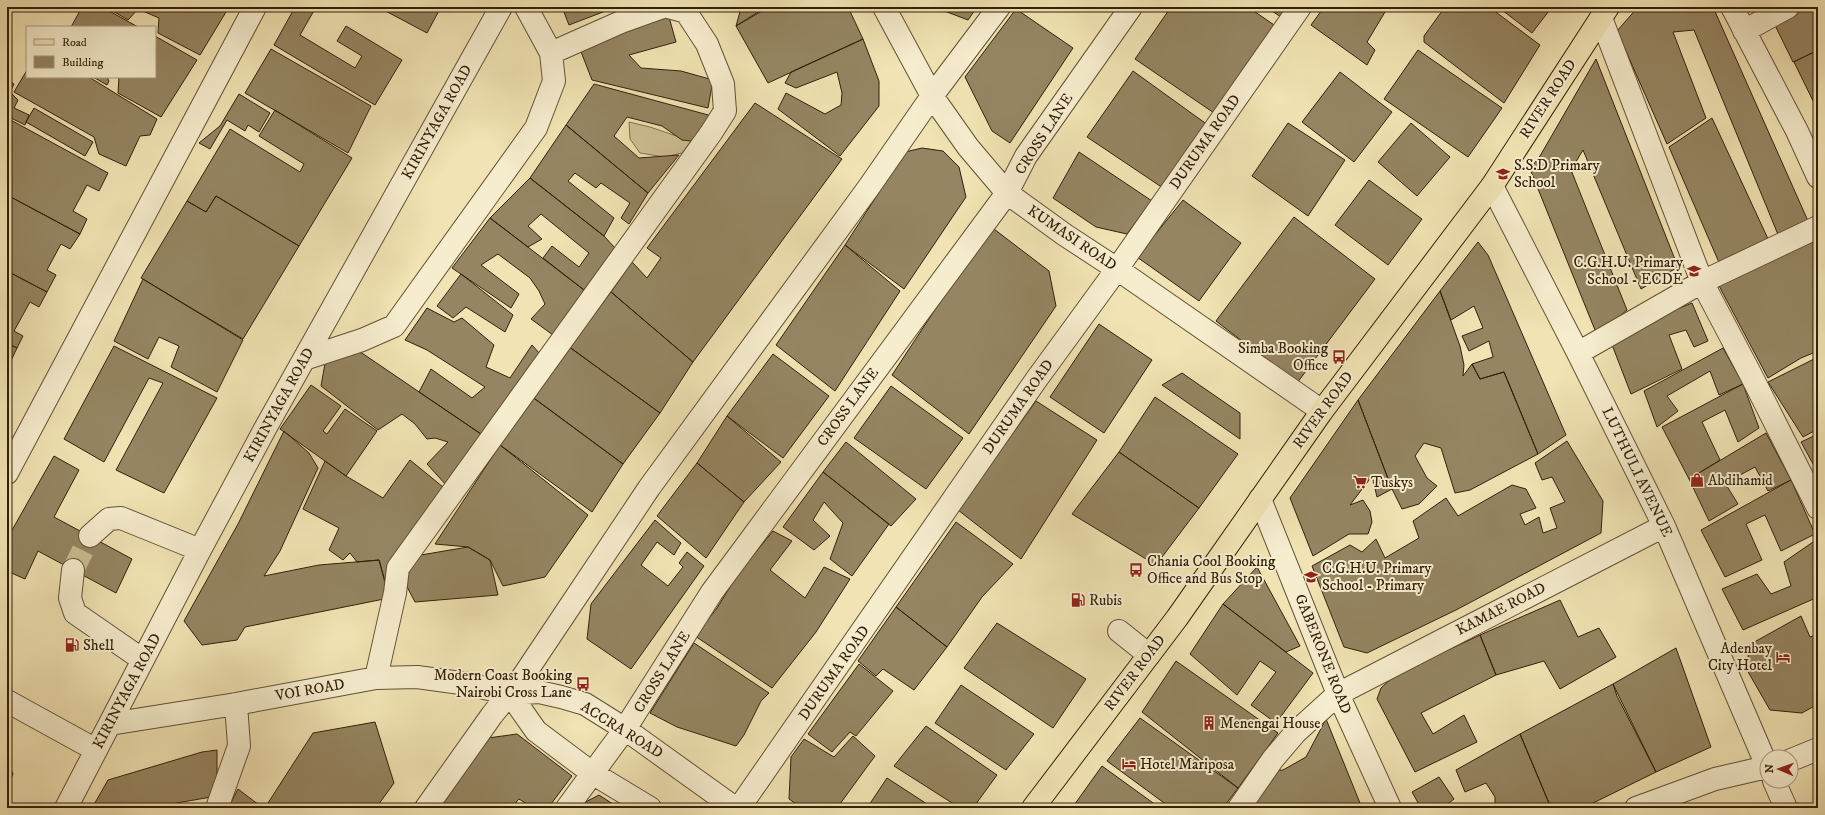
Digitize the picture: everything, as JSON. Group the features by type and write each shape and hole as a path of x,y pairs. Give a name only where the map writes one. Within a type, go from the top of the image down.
{"main road":[{"name":"RIVER ROAD","path":"1033,808 1149,655 1322,411 1492,186 1605,12"}],"street":[{"path":"7,473 255,7"},
{"name":"KIRINYAGA ROAD","path":"66,808 200,550 304,359 501,7"},
{"path":"304,359 362,340 394,326 536,128 554,81 551,53 526,7"},
{"path":"551,53 621,22 663,7"},
{"path":"376,678 395,593 398,568 711,133 725,111 723,84 707,44 686,12 668,7"},
{"name":"KUMASI ROAD","path":"884,7 932,96 968,147 1008,193 1065,235 1117,269 1322,411"},
{"path":"426,808 492,715 527,671 650,488 869,187 932,96 999,7"},
{"name":"CROSS LANE","path":"566,808 625,729 712,592 1008,193 1026,156 1131,7"},
{"name":"DURUMA ROAD","path":"739,808 1036,380 1117,269 1300,7"},
{"path":"1732,7 1797,131 1818,177"},
{"path":"1744,31 1788,7"},
{"path":"1605,12 1702,282 1818,508"},
{"name":"LUTHULI AVENUE","path":"1492,186 1578,352 1664,526 1759,749"},
{"path":"1578,352 1702,282 1818,227"},
{"name":"GABERONE ROAD","path":"1260,499 1338,694 1390,808"},
{"path":"90,536 109,519 122,518 200,550"},
{"name":"KAMAE ROAD","path":"1239,808 1273,759 1296,732 1338,694 1664,526"},
{"path":"73,570 70,598 75,613 144,660"},
{"path":"1118,631 1149,655"},
{"name":"VOI ROAD","path":"110,724 236,704 376,678 417,677 468,684 510,694"},
{"name":"ACCRA ROAD","path":"510,694 539,692 561,696 585,704 625,729 735,808"},
{"path":"510,694 536,731 592,772 650,808"},
{"path":"7,701 96,750"},
{"path":"217,808 239,746 236,704"},
{"path":"1799,757 1818,749"},
{"path":"1636,808 1715,779 1759,769"},
{"path":"1778,789 1786,808"}],"shaded area":[{"path":"629,122 650,127 691,141 682,153 665,157 640,153 630,139"}],"building":[{"path":"82,7 102,7 136,26 72,26"},
{"path":"106,7 229,7 200,55 158,33 159,18 138,9 128,20"},
{"path":"295,7 316,7 300,35 355,68 362,56 337,41 346,26 402,60 375,105 274,45"},
{"path":"378,7 441,7 427,33"},
{"path":"562,7 616,7 569,25"},
{"path":"766,7 736,26 741,8"},
{"path":"769,7 848,7 863,39 768,83 736,26"},
{"path":"934,7 977,7 968,20"},
{"path":"1171,7 1248,7 1277,27 1214,113 1135,59"},
{"path":"1266,7 1287,7 1281,17"},
{"path":"1324,7 1388,7 1367,42 1375,50 1367,65 1311,25"},
{"path":"1445,7 1489,7 1540,45 1504,103 1424,42 1424,36"},
{"path":"1498,7 1552,7 1532,33"},
{"path":"1638,7 1713,7 1808,221 1779,237 1694,30 1673,32 1706,118 1667,144 1617,31"},
{"path":"1766,7 1818,7 1818,50 1793,62"},
{"path":"1016,9 1073,48 1010,143 992,131 965,77"},
{"path":"667,10 676,42 629,55 641,68 681,71 713,80 708,108 592,80 578,44"},
{"path":"156,37 197,60 161,117 118,93 119,78 156,78"},
{"path":"863,39 879,81 879,106 840,156 778,109 786,93 825,114 841,105 842,93 837,72 796,88 785,83 791,72"},
{"path":"271,49 371,106 348,153 245,93"},
{"path":"1418,50 1502,108 1468,157 1384,99"},
{"path":"1818,50 1818,111 1794,62"},
{"path":"1596,59 1678,267 1641,289 1583,150 1571,170 1627,310 1597,335 1530,169 1540,156"},
{"path":"1133,71 1212,128 1166,190 1087,137"},
{"path":"26,72 26,78 91,78 157,119 150,135 140,136 126,166 99,154 94,137 14,92"},
{"path":"1340,72 1392,112 1354,162 1302,122"},
{"path":"95,78 108,78 109,81 107,85"},
{"path":"8,80 14,84 10,92 18,100 14,108 29,115 25,125 7,116"},
{"path":"594,84 712,116 691,141 682,140 662,126 627,117 614,136 639,158 679,155 648,193 566,125"},
{"path":"239,94 270,113 259,132 248,125 245,131 227,120 210,149 199,143 220,126"},
{"path":"755,103 842,159 693,362 611,292 632,262 647,278 661,258 647,248"},
{"path":"34,108 93,142 85,156 26,122"},
{"path":"275,110 352,158 299,246 216,196 206,212 187,201 230,129 300,172 304,164 259,136"},
{"path":"7,118 108,173 99,191 87,185 73,211 87,219 80,234 7,195"},
{"path":"1712,118 1769,241 1721,267 1669,147"},
{"path":"1288,123 1345,160 1308,216 1252,176"},
{"path":"1411,123 1450,157 1417,196 1378,162"},
{"path":"566,125 648,193 629,224 621,218 630,203 601,183 596,188 575,173 568,181 614,218 604,236 530,178"},
{"path":"922,148 943,151 959,167 966,197 904,289 845,245 905,152"},
{"path":"1079,152 1152,201 1127,234 1096,227 1053,198"},
{"path":"530,178 604,236 615,248 584,290 543,258 552,246 579,267 589,253 541,214 528,226 542,239 528,247 490,218"},
{"path":"1369,180 1422,219 1388,265 1335,225"},
{"path":"7,195 80,234 70,249 61,244 47,270 56,275 47,292 7,271"},
{"path":"216,196 299,246 243,339 141,278 187,201 206,212"},
{"path":"1183,200 1241,243 1199,301 1137,257"},
{"path":"1294,217 1375,279 1297,383 1216,321"},
{"path":"490,218 584,290 553,335 531,319 545,304 539,291 530,278 498,254 481,265 519,294 511,308 452,268"},
{"path":"990,226 1049,271 1056,306 969,434 892,375"},
{"path":"1812,232 1818,242 1818,351 1801,358 1768,378 1718,284"},
{"path":"1478,242 1488,255 1566,435 1538,454 1504,372 1480,379 1472,364 1493,357 1489,341 1469,351 1462,336 1483,328 1474,306 1451,320 1440,291"},
{"path":"845,245 900,291 835,391 776,345"},
{"path":"7,271 47,292 39,307 30,302 14,331 23,336 17,348 7,343"},
{"path":"461,274 513,315 505,332 466,307 453,318 437,306"},
{"path":"143,279 243,340 217,392 171,367 179,346 159,337 148,359 114,341"},
{"path":"1440,291 1460,346 1464,365 1463,376 1472,364 1480,379 1504,372 1538,454 1470,490 1455,493 1441,448 1424,443 1415,456 1427,478 1437,486 1419,504 1402,509 1392,489 1358,400"},
{"path":"611,292 693,362 660,413 568,346 577,337"},
{"path":"1692,303 1708,341 1694,347 1686,330 1669,335 1682,369 1631,394 1609,337"},
{"path":"427,308 454,322 462,318 494,345 486,367 510,378 532,345 540,354 481,434 419,392 431,369 472,398 485,387 427,350 405,340"},
{"path":"1099,324 1152,360 1104,433 1050,397"},
{"path":"7,343 17,348 9,365 7,364"},
{"path":"114,346 217,398 164,493 116,470 163,383 149,378 104,462 64,439"},
{"path":"568,346 660,413 623,464 531,396"},
{"path":"353,347 481,434 447,486 427,464 448,442 435,438 427,439 415,424 402,414 378,430 321,386 326,358"},
{"path":"1723,348 1743,384 1719,395 1710,371 1667,396 1678,411 1657,427 1644,391"},
{"path":"773,354 829,396 783,458 727,416"},
{"path":"1818,357 1818,429 1803,437 1768,382"},
{"path":"1182,373 1240,413 1240,439 1162,385"},
{"path":"1743,384 1759,428 1738,442 1725,410 1702,422 1720,460 1689,479 1662,427"},
{"path":"311,385 341,406 323,431 327,434 345,409 377,431 346,476 280,429"},
{"path":"891,386 963,438 926,489 854,438"},
{"path":"531,396 623,464 592,512 500,445"},
{"path":"1155,397 1238,454 1199,508 1119,452"},
{"path":"1358,400 1392,489 1377,497 1372,476 1350,505 1363,500 1370,511 1372,522 1368,534 1349,534 1313,556 1290,498"},
{"path":"1036,401 1097,440 1021,559 958,510"},
{"path":"727,416 781,462 744,502 697,463"},
{"path":"284,431 309,453 318,468 280,551 264,576 319,565 379,560 389,598 245,627 237,640 202,645 184,621 238,524"},
{"path":"1766,433 1791,480 1768,491 1755,467 1725,483 1738,504 1709,521 1689,479"},
{"path":"1818,434 1818,473 1801,442"},
{"path":"1567,441 1603,501 1601,533 1456,610 1367,653 1344,647 1312,566 1350,545 1362,552 1376,539 1385,558 1419,538 1413,521 1446,498 1458,516 1512,485 1526,489 1536,508 1520,514 1525,525 1539,517 1543,533 1557,528 1550,508 1565,502 1552,477 1542,480 1535,463"},
{"path":"846,442 916,499 891,526 823,472"},
{"path":"500,445 588,515 545,577 503,586 490,560 468,547 435,544"},
{"path":"1119,452 1199,508 1156,565 1072,514"},
{"path":"54,456 79,470 54,517 132,559 116,593 38,551 25,579 7,571 7,539"},
{"path":"410,460 449,492 385,581 379,560 357,562 350,553 343,560 329,550 339,528 303,509 325,461 346,476 383,498"},
{"path":"697,463 744,502 706,558 657,516"},
{"path":"823,472 889,524 852,576 830,559 843,523 824,502 813,520 830,536 814,550 783,527"},
{"path":"1791,480 1815,534 1781,551 1765,515 1746,524 1762,560 1725,577 1701,530"},
{"path":"655,520 681,543 674,555 657,542 641,565 668,586 683,567 679,563 687,552 704,566 631,669 587,639 591,604"},
{"path":"956,522 1013,564 982,597 947,647 896,607"},
{"path":"773,531 792,541 770,570 805,598 824,567 850,579 816,632 772,688 695,636 717,608 738,574"},
{"path":"1813,542 1818,552 1818,597 1743,630 1722,589 1757,574 1771,594 1791,586 1784,562"},
{"path":"468,547 490,560 498,595 415,602 404,581 409,557"},
{"path":"1257,567 1300,646 1286,652 1223,604"},
{"path":"1560,600 1578,637 1599,628 1616,657 1560,689 1544,661 1496,675 1480,635"},
{"path":"1223,604 1313,673 1276,723 1251,705 1276,672 1260,661 1237,695 1190,654"},
{"path":"896,607 947,647 914,690 883,669 876,676 858,661"},
{"name":"Adenbay City Hotel","path":"1801,616 1810,637 1818,634 1818,704 1802,713 1770,710 1747,670 1749,645"},
{"path":"997,623 1086,679 1053,728 964,668"},
{"path":"1480,635 1496,675 1421,713 1433,734 1464,715 1477,742 1415,772 1377,699 1381,688 1395,675"},
{"path":"694,643 769,693 761,701 744,735 736,746 677,727 650,713"},
{"path":"1676,648 1711,747 1656,772 1613,684"},
{"name":"Menengai House","path":"1176,661 1278,733 1238,788 1142,712"},
{"path":"859,664 893,691 856,736 850,732 832,752 808,734"},
{"path":"1613,684 1617,696 1656,772 1583,808 1551,808 1520,734"},
{"path":"961,685 1034,734 1006,770 935,723"},
{"path":"1140,718 1238,788 1223,808 1171,808 1107,761"},
{"path":"1326,719 1362,808 1245,808 1268,771 1283,770 1306,757"},
{"path":"375,722 394,783 376,808 274,808 268,803 313,733"},
{"path":"926,726 997,775 973,808 960,808 894,766"},
{"path":"517,734 572,776 548,808 533,808 519,799 511,808 440,807 488,738"},
{"path":"1520,734 1551,808 1495,808 1495,797 1486,783 1465,792 1456,770"},
{"path":"853,736 875,756 837,808 802,808 789,799 791,757 804,739 834,757"},
{"path":"217,750 217,796 148,808 92,808 108,780 202,752"},
{"path":"7,760 13,774 7,787"},
{"path":"1818,765 1818,795 1814,786 1814,767"},
{"path":"1102,766 1160,808 1072,808"},
{"path":"1439,777 1454,799 1449,803 1453,808 1421,808 1412,792"},
{"path":"887,778 927,804 933,808 867,808"},
{"path":"238,789 263,808 228,808"},
{"path":"599,795 619,808 576,808 576,807"}],"tunnel":[{"path":"73,570 90,536"}],"place":[{"name":"S.S.D Primary School","path":"1503,174"},
{"name":"C.G.H.U. Primary School - ECDE","path":"1694,271"},
{"name":"Simba Booking Office","path":"1339,357"},
{"name":"Abdihamid","path":"1697,480"},
{"name":"Tuskys","path":"1360,482"},
{"name":"Chania Cool Booking Office and Bus Stop","path":"1136,570"},
{"name":"C.G.H.U. Primary School - Primary","path":"1311,577"},
{"name":"Rubis","path":"1078,600"},
{"name":"Shell","path":"72,645"},
{"name":"Adenbay City Hotel","path":"1783,657"},
{"name":"Modern Coast Booking Nairobi Cross Lane","path":"583,684"},
{"name":"Menengai House","path":"1209,723"},
{"name":"Hotel Mariposa","path":"1129,764"}]}
